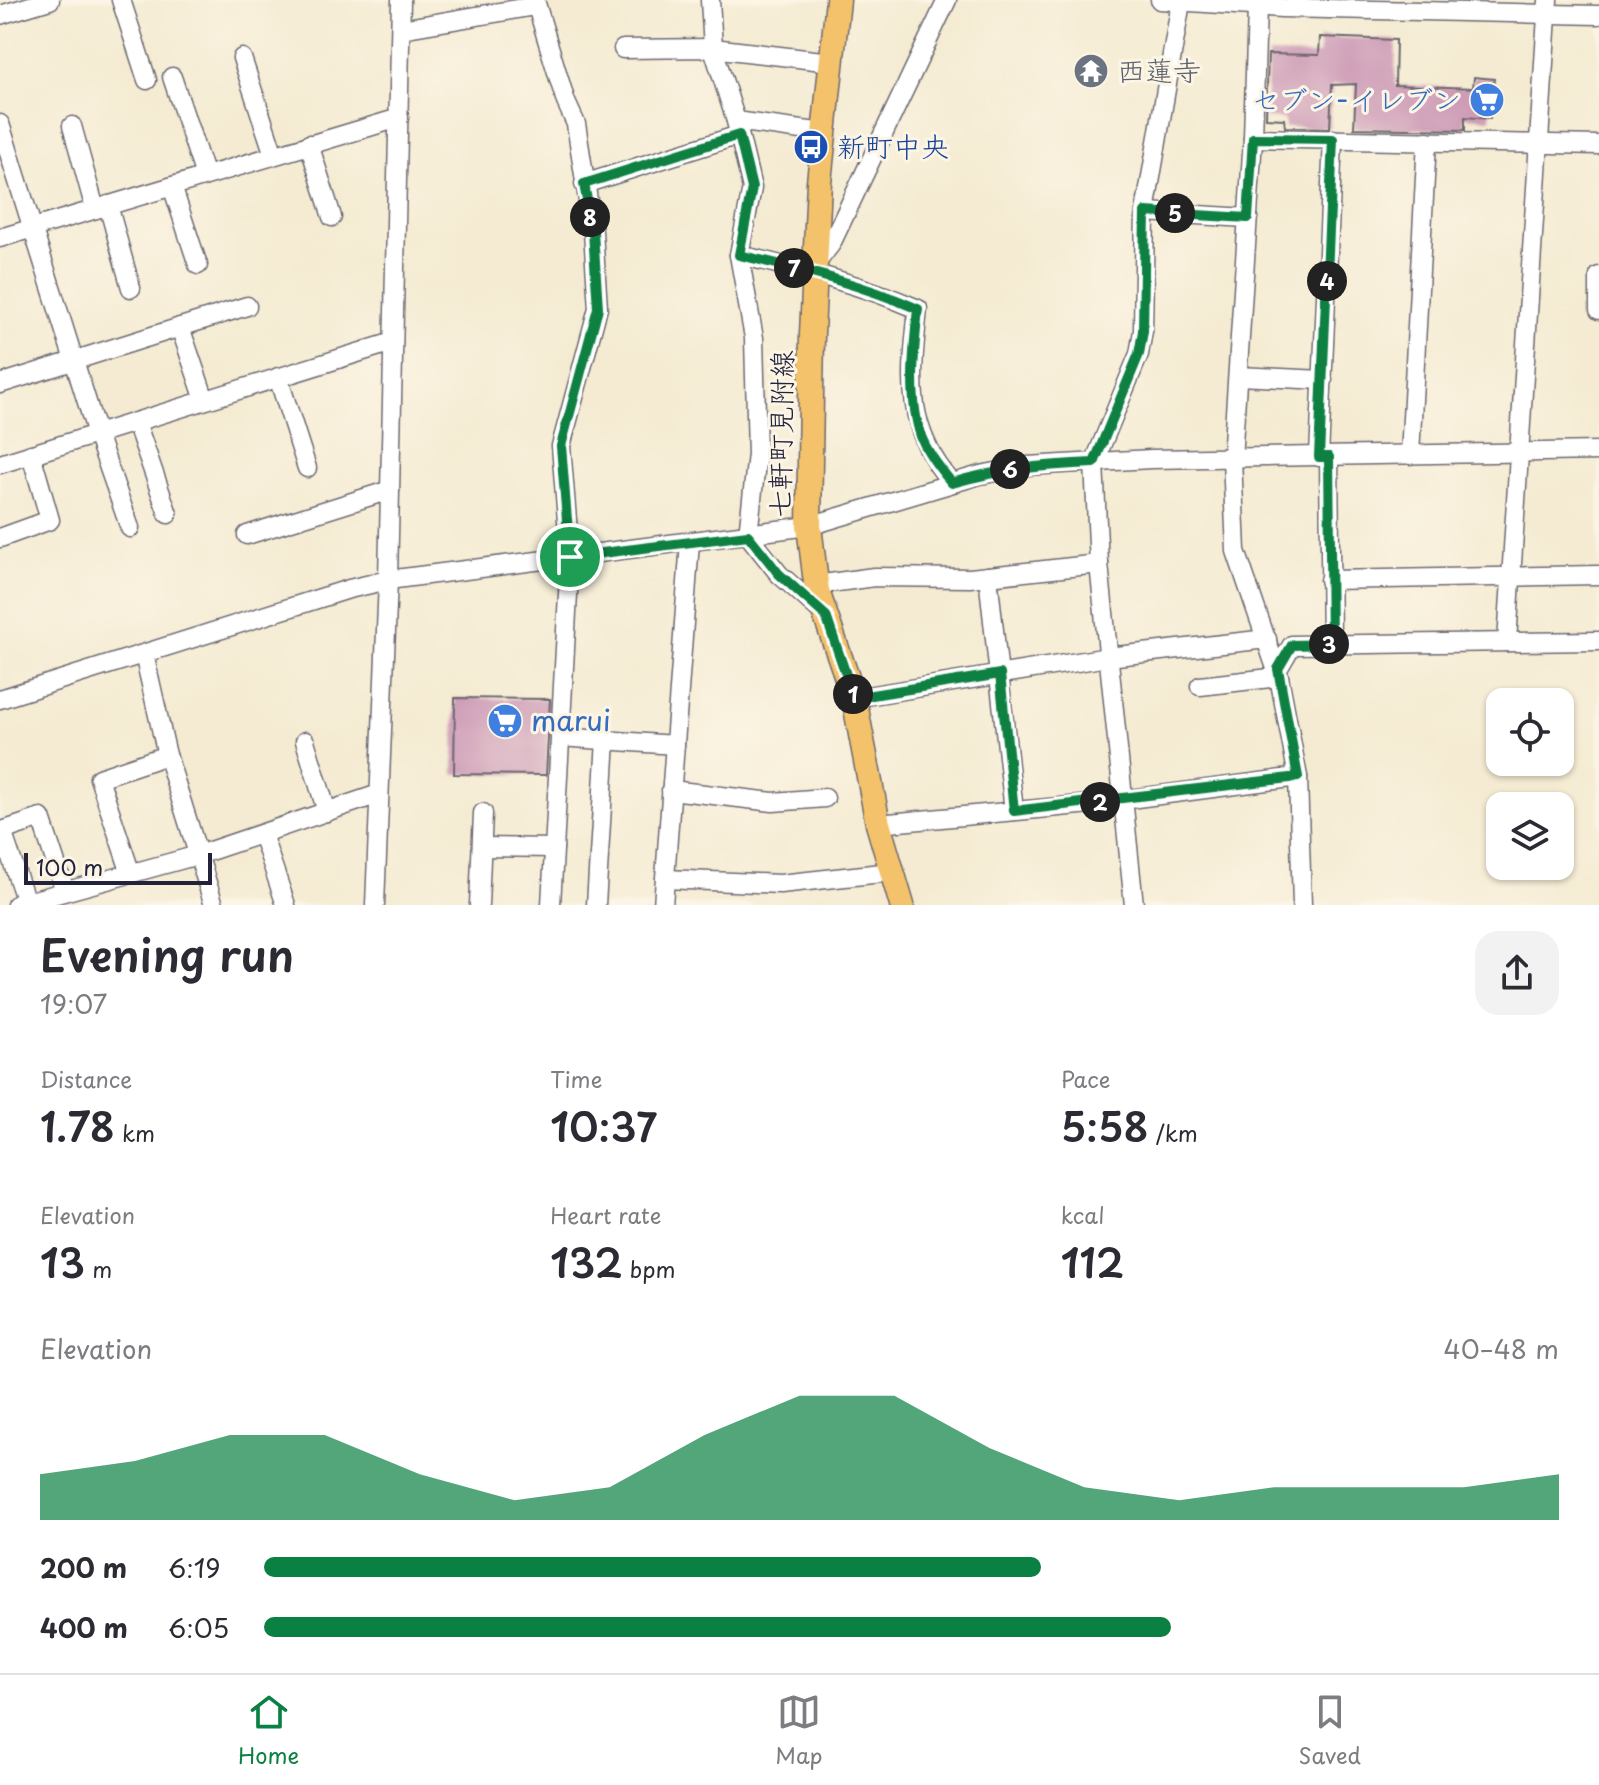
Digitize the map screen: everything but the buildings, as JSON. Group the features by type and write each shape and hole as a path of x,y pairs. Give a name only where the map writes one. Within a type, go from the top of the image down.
{"main road":[{"name":"七軒町見附線","path":"838,0 814,269 809,526 816,585 854,698 878,824 902,905"}],"street":[{"path":"0,15 50,0"},
{"path":"121,0 147,80"},
{"path":"375,905 388,580 401,0"},
{"path":"710,0 713,48 752,188 739,255 754,338 757,454 748,535 779,574 826,616"},
{"path":"814,269 831,244 947,0"},
{"path":"1160,0 1257,7 1283,4 1547,7 1599,15"},
{"path":"1134,905 1099,564 1094,463 1139,354 1143,331 1145,212 1181,2"},
{"path":"401,29 535,3 576,124 593,232 598,308 561,446 570,557 551,905"},
{"path":"1257,7 1253,138 1232,459 1236,551 1279,673 1298,777 1302,905"},
{"path":"1507,642 1547,7"},
{"path":"623,49 713,48 831,62"},
{"path":"242,58 274,155"},
{"path":"172,77 205,176"},
{"path":"0,238 399,118"},
{"path":"0,124 97,434 130,528"},
{"path":"72,126 131,288"},
{"path":"584,184 737,128 824,133"},
{"path":"1253,138 1599,145"},
{"path":"1331,644 1323,380 1333,139"},
{"path":"1410,455 1427,141"},
{"path":"309,144 332,217"},
{"path":"172,186 198,265"},
{"path":"1145,212 1248,218"},
{"path":"739,255 814,269 918,309 912,367 918,423 921,437 952,483"},
{"path":"1599,276 1599,310"},
{"path":"0,384 247,306"},
{"path":"180,327 205,400"},
{"path":"0,464 393,342"},
{"path":"1238,376 1323,380"},
{"path":"278,377 307,468"},
{"path":"136,422 168,514"},
{"path":"0,699 349,589 388,580 809,526 980,475 1027,466 1599,451"},
{"path":"0,538 50,520 31,454"},
{"path":"247,535 390,490"},
{"path":"663,905 690,542"},
{"path":"816,585 874,577 970,578 1099,564"},
{"path":"1329,580 1599,575"},
{"path":"988,576 1014,811"},
{"path":"854,698 1108,657 1267,639"},
{"path":"1279,673 1292,645 1599,641"},
{"path":"144,654 167,755 214,905"},
{"path":"1200,686 1279,673"},
{"path":"560,737 675,745"},
{"path":"596,905 606,740"},
{"path":"305,741 327,812"},
{"path":"131,874 99,778 167,755"},
{"path":"878,824 1298,777"},
{"path":"671,790 773,802 825,798"},
{"path":"65,891 41,818 2,831 27,903 198,855 379,794"},
{"path":"479,905 483,813"},
{"path":"262,834 286,905"},
{"path":"482,847 554,848"},
{"path":"665,879 780,884 891,872"}],"place":[{"name":"西蓮寺","path":"1091,71"},
{"name":"セブン-イレブン","path":"1487,100"},
{"name":"新町中央","path":"811,147"},
{"name":"marui","path":"505,721"}],"route":[{"path":"739,135 752,188 739,255 814,273 888,296 918,309 912,367 918,423 921,437 952,483 1027,466 1094,463 1139,354 1143,331 1145,212 1248,218 1253,138 1333,139 1319,457 1329,457 1331,644 1292,645 1278,669 1298,777 1014,811 1000,674 854,698 826,616 779,574 748,535 570,557 561,446 598,308 593,232 584,184 739,135"}]}
